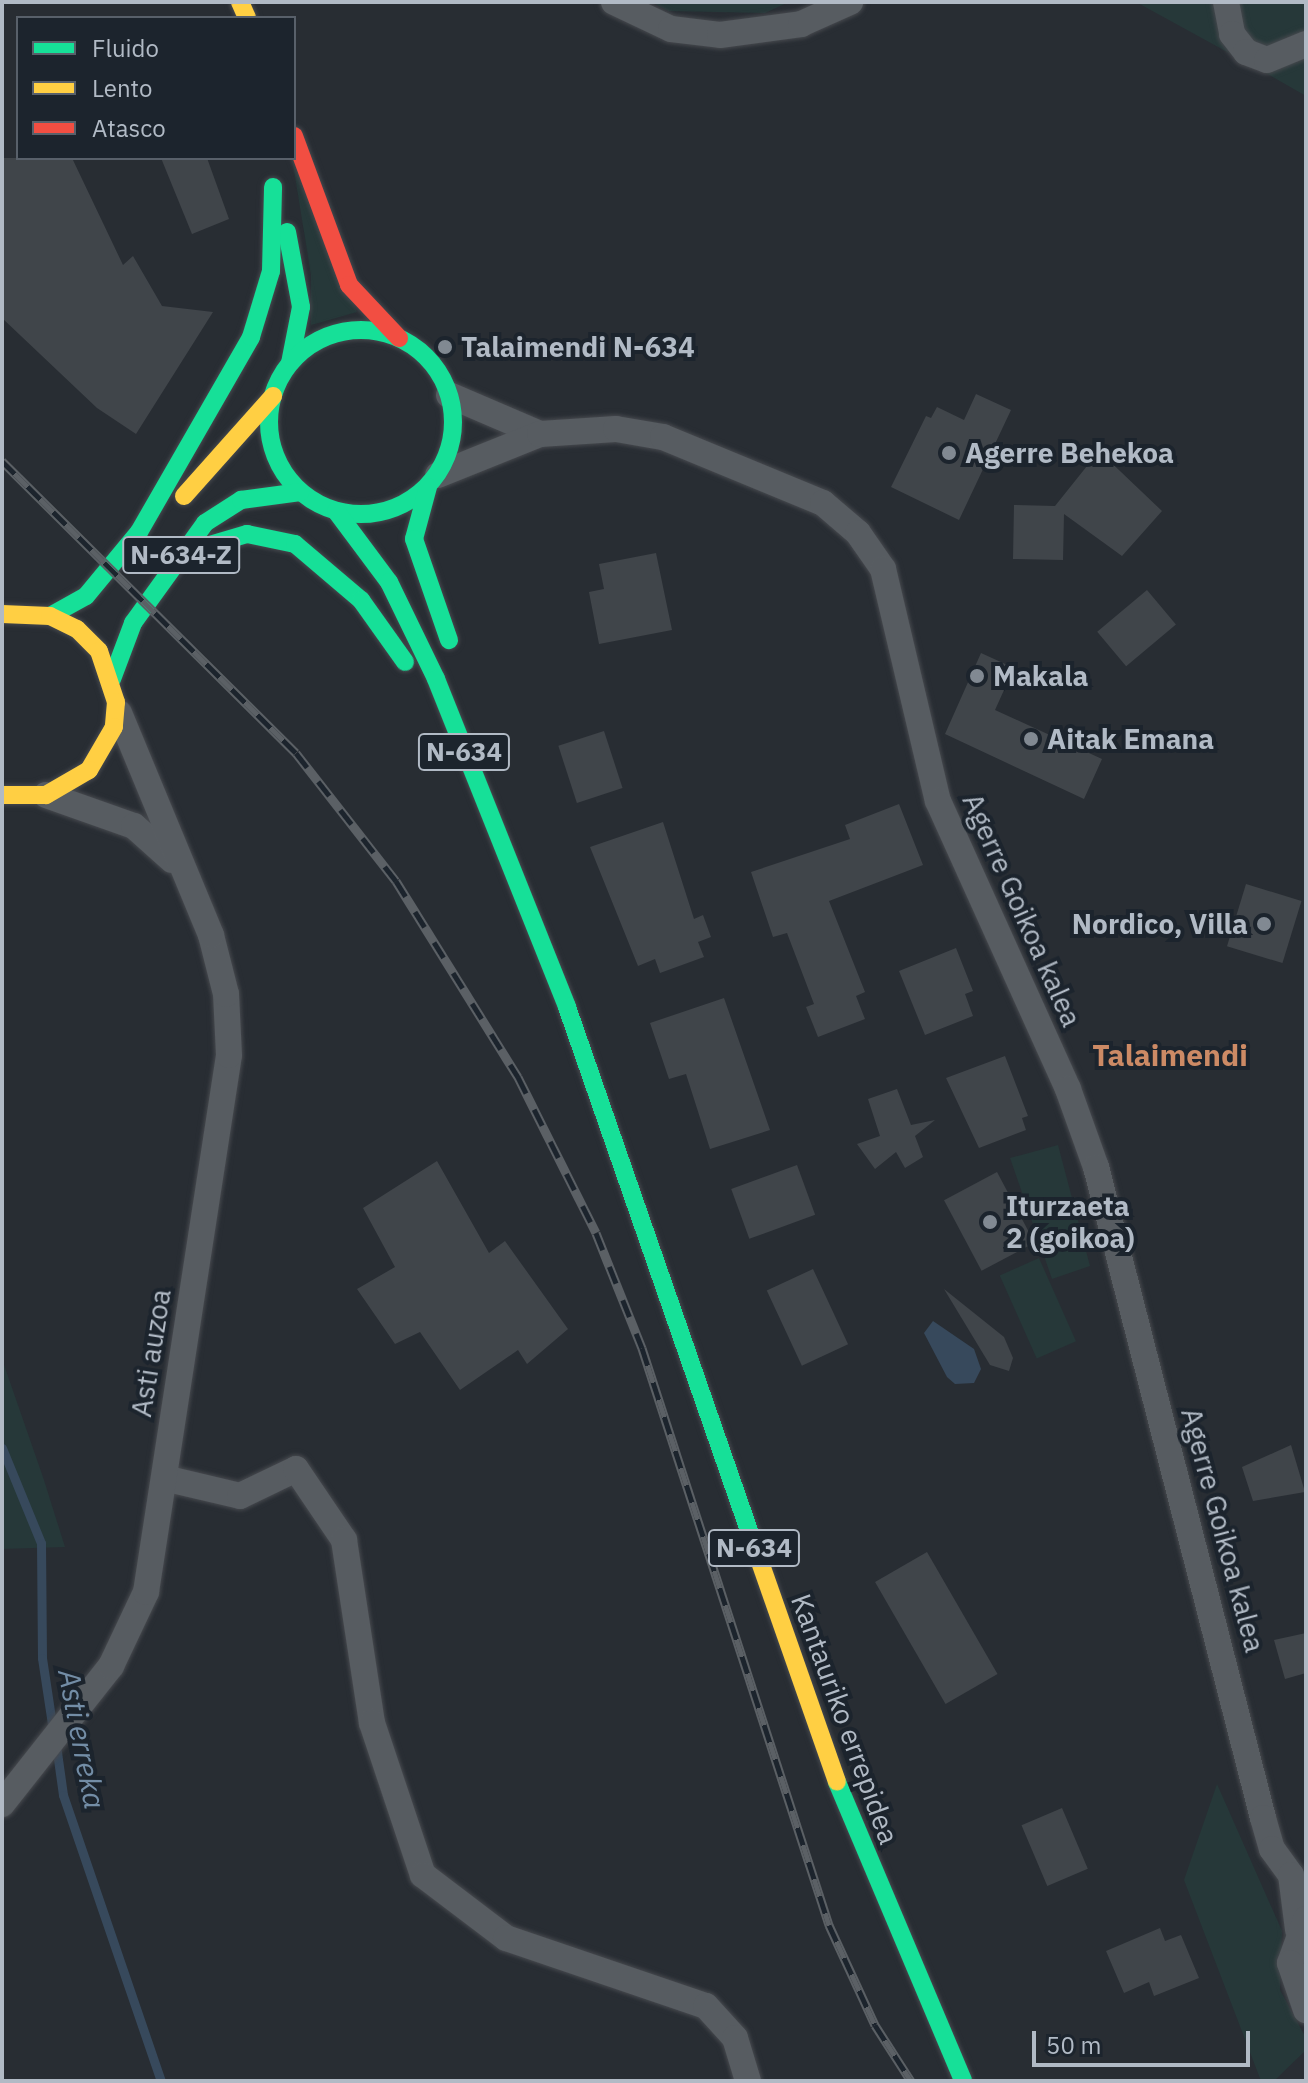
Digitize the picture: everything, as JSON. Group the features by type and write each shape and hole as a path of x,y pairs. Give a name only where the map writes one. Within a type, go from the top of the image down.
{"highway":[{"path":"296,141 349,285 399,338 430,361 449,395 454,422 414,539 430,598 457,657"},
{"name":"N-634","path":"86,596 157,505 251,337 271,271 271,179 299,282 299,332 290,363 273,396 272,448 300,492 336,511 376,560 406,614 567,1007"},
{"name":"N-634","path":"290,363 313,343 341,332 399,338"},
{"name":"N-634-Z","path":"86,596 132,562 273,396"},
{"name":"N-634","path":"336,511 386,512 433,481"},
{"name":"N-634-Z","path":"114,690 133,623 205,523 230,505 300,492"},
{"path":"183,553 222,537 268,534 314,554 395,644 446,738 468,761"},
{"path":"50,616 86,596"},
{"path":"2,795 46,795 89,770 114,727 114,690 88,640 50,616 4,613"},
{"name":"N-634","path":"515,821 567,1007"},
{"name":"Kantauriko errepidea","path":"567,1007 861,1851 963,2081"}],"street":[{"path":"614,2 671,29 720,35 801,24 850,2"},
{"path":"1226,2 1232,34 1246,52 1267,60 1306,44"},
{"path":"449,395 540,434"},
{"name":"Agerre Goikoa kalea","path":"540,434 616,429 710,452 823,503 858,533 883,569 938,801 1068,1089 1096,1167 1263,1818 1272,1849 1298,1878 1302,1924 1292,1980 1306,2010"},
{"path":"433,481 540,434"},
{"name":"Asti auzoa","path":"2,1804 122,1649 140,1612 164,1478 229,1055 220,964 130,751 114,690"},
{"name":"Asti auzoa","path":"46,795 134,826 184,875"},
{"path":"164,1478 240,1496 296,1469 344,1540 372,1723 423,1875 506,1938 706,2006 735,2038 748,2081"}],"shaded area":[{"path":"652,2 789,2 765,13 668,11"},
{"path":"1136,2 1306,2 1306,96 1271,76"},
{"path":"292,160 357,312 311,325 311,275"},
{"path":"1058,1145 1090,1266 1052,1279 1010,1158"},
{"path":"1039,1258 1076,1341 1037,1359 1000,1275"},
{"path":"2,1359 44,1480 65,1547 2,1549"},
{"path":"1217,1784 1282,1931 1280,1990 1306,2038 1305,2051 1274,2081 1261,2081 1184,1880"}],"water":[{"path":"933,1321 974,1349 981,1369 974,1383 955,1384 947,1377 924,1333"}],"building":[{"path":"2,158 73,160 123,265 133,256 162,306 213,312 136,434 97,408 2,318"},
{"path":"162,160 208,160 229,219 192,234"},
{"name":"Agerre Behekoa","path":"976,394 1011,410 959,520 891,487 926,416 931,418 937,407 964,420"},
{"path":"1099,451 1162,511 1122,556 1064,514 1063,560 1013,559 1014,505 1055,506"},
{"path":"656,553 672,630 599,644 589,592 604,589 599,564"},
{"path":"1147,590 1176,624 1126,666 1097,632"},
{"path":"981,653 1014,668 995,710 1102,759 1084,799 945,734"},
{"path":"604,731 623,788 577,803 558,746"},
{"path":"899,804 923,865 829,901 865,992 856,996 865,1019 818,1037 806,1007 814,1004 787,933 773,937 751,872 850,839 845,825"},
{"path":"663,822 694,919 703,915 711,937 698,942 704,957 660,973 655,959 638,966 590,847"},
{"name":"Nordico, Villa","path":"1246,884 1301,901 1282,963 1227,946"},
{"path":"956,948 973,991 965,994 973,1016 925,1035 899,971"},
{"path":"724,998 770,1130 710,1149 686,1074 669,1079 650,1023"},
{"path":"1005,1056 1028,1116 1022,1118 1026,1130 979,1148 946,1078"},
{"path":"897,1089 911,1125 935,1120 915,1136 923,1157 905,1168 896,1152 875,1169 857,1144 880,1136 868,1099"},
{"path":"437,1161 489,1253 505,1241 568,1329 527,1364 518,1350 460,1390 420,1332 395,1344 357,1289 395,1267 363,1208"},
{"path":"797,1165 815,1215 749,1239 731,1189"},
{"name":"Iturzaeta 2 (goikoa)","path":"997,1172 1035,1243 982,1271 944,1200"},
{"path":"813,1269 848,1344 802,1366 767,1291"},
{"path":"944,1289 1004,1337 1013,1358 1009,1371 990,1365"},
{"path":"1291,1445 1305,1492 1253,1501 1242,1467"},
{"path":"927,1552 997,1674 946,1704 875,1582"},
{"path":"1306,1633 1306,1673 1285,1679 1274,1640"},
{"path":"1062,1808 1088,1869 1047,1886 1021,1825"},
{"path":"1160,1928 1165,1941 1181,1935 1199,1978 1154,1996 1149,1982 1124,1993 1106,1951"}],"waterway":[{"name":"Asti erreka","path":"2,1448 41,1543 42,1658 53,1731"},
{"name":"Asti erreka","path":"56,1745 63,1795 161,2081"}],"railway":[{"path":"2,461 296,753 396,881 518,1077 596,1233 642,1348 829,1925 875,2025 911,2081"}],"traffic: fast":[{"path":"50,616 86,596 139,532 251,337 271,271 273,187"},
{"path":"287,232 301,307 290,363"},
{"path":"361,330 396,337 426,357 446,387 453,422 446,457 426,487 396,507 361,514 326,507 296,487 276,457 269,422 276,387 296,357 326,337 361,330"},
{"path":"428,487 414,539 449,640"},
{"path":"112,679 133,623 205,523 241,500 300,492"},
{"path":"336,511 389,582 436,679 567,1007 752,1539"},
{"path":"183,553 247,534 295,544 361,600 405,662"},
{"path":"837,1782 963,2081"}],"traffic: slow":[{"path":"240,2 246,16"},
{"path":"184,496 273,396"},
{"path":"2,614 50,616 77,629 99,651 116,702 114,727 89,770 46,795 2,795"},
{"path":"752,1539 837,1782"}],"traffic: jam":[{"path":"296,141 349,285 399,338"}],"place":[{"name":"Talaimendi N-634","path":"445,347"},
{"name":"Agerre Behekoa","path":"949,453"},
{"name":"Makala","path":"977,676"},
{"name":"Aitak Emana","path":"1031,739"},
{"name":"Nordico, Villa","path":"1264,924"},
{"name":"Iturzaeta 2 (goikoa)","path":"990,1222"}],"district":[{"name":"Talaimendi","path":"1170,1055"}]}
